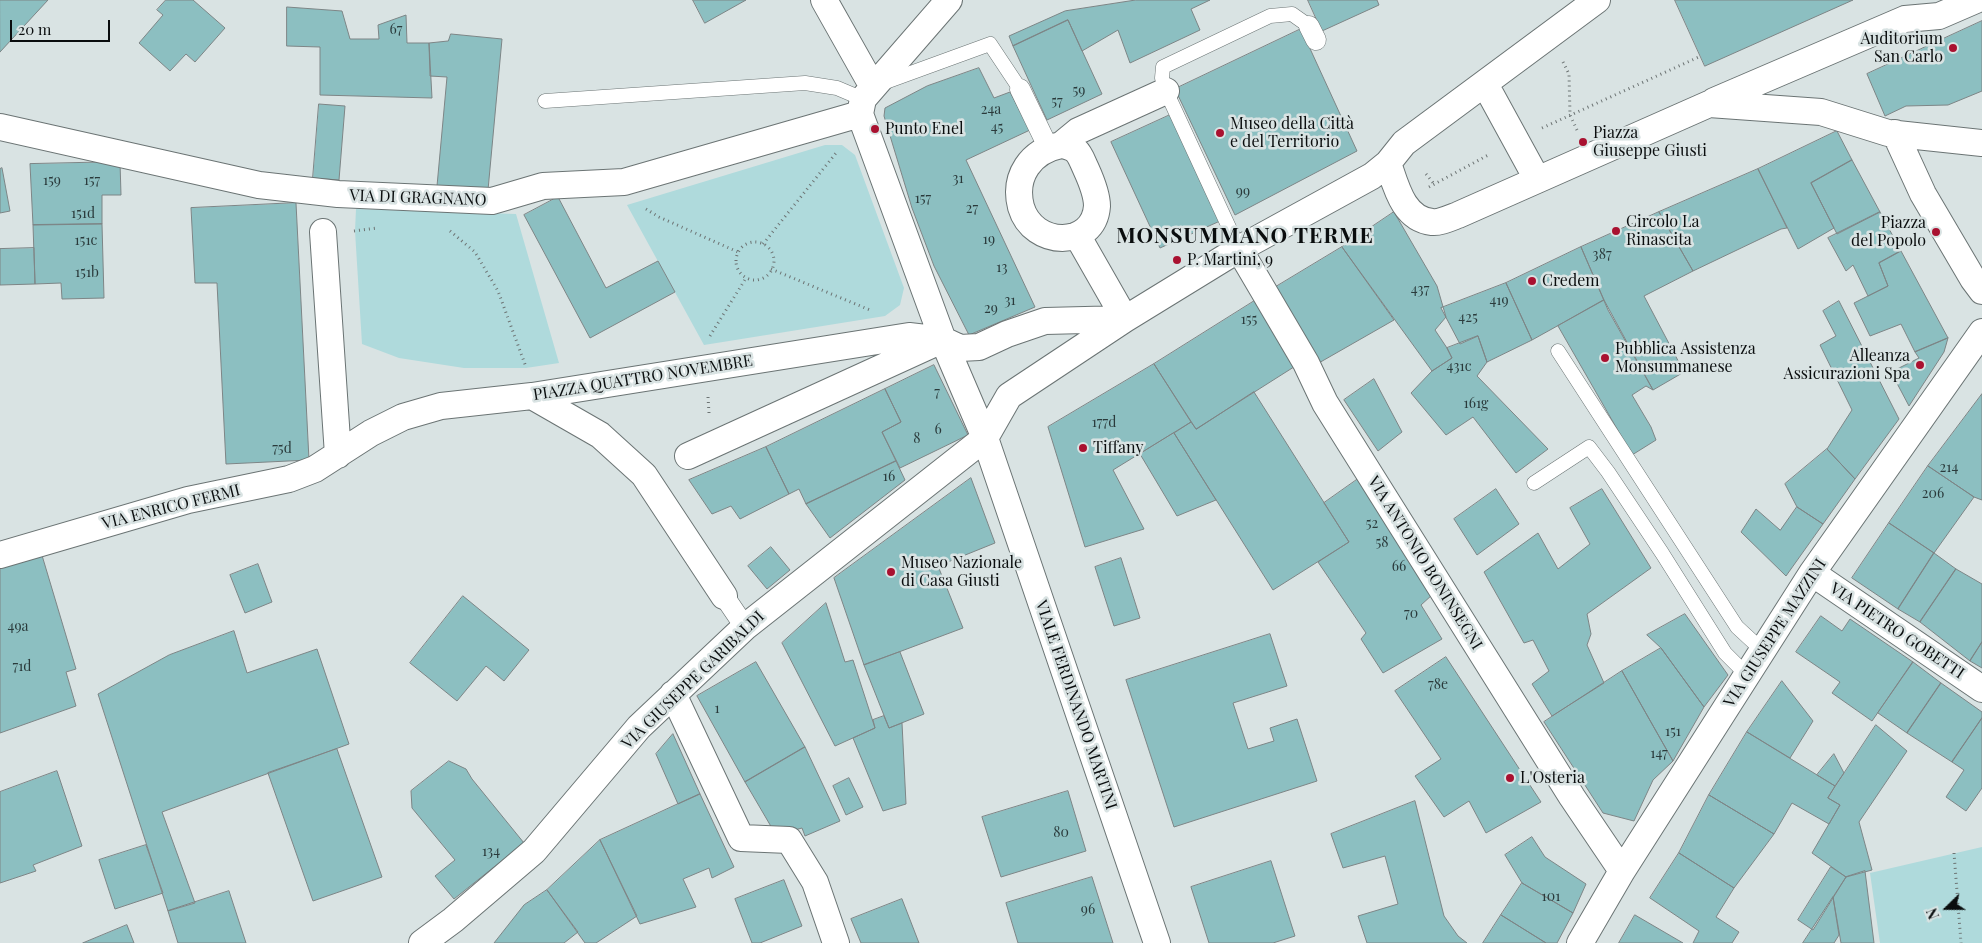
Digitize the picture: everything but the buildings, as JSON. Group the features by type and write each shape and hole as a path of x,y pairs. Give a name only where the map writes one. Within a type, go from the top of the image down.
{"street":[{"path":"688,456 943,340 866,100 824,0"},
{"path":"866,100 949,0"},
{"path":"985,438 1009,396 1126,319 1239,249 1380,170 1404,143 1596,0"},
{"path":"1380,170 1402,202 1416,218 1433,222 1458,215 1905,19 1938,16 1976,0"},
{"path":"1485,84 1537,179"},
{"path":"1020,88 1054,146"},
{"path":"1054,146 1070,147 1078,151 1095,191 1096,206 1093,219 1086,229 1064,239 1050,238 1038,231 1029,222 1022,210 1019,185 1023,173 1030,162 1054,146 1078,131 1166,90"},
{"name":"VIA DI GRAGNANO","path":"0,127 259,185 338,194 492,202 543,186 624,182 866,100"},
{"path":"1709,104 1821,112 1888,133 1982,143"},
{"path":"1895,133 1923,194 1982,291"},
{"path":"323,232 338,455"},
{"path":"1077,234 1126,319"},
{"name":"VIA ANTONIO BONINSEGNI","path":"1239,249 1306,363 1325,403 1572,797 1622,871"},
{"name":"PIAZZA QUATTRO NOVEMBRE","path":"338,455 371,433 403,417 441,406 532,396 909,336 943,340 960,348 979,347 1007,334 1045,321 1126,319"},
{"name":"VIA GIUSEPPE MAZZINI","path":"1580,943 1622,871 1812,573 1982,332"},
{"name":"VIALE FERDINANDO MARTINI","path":"943,340 985,438 1157,943"},
{"path":"532,396 600,435 644,475 745,626"},
{"name":"VIA GIUSEPPE GARIBALDI","path":"422,943 453,920 534,852 639,727 745,626 985,438"},
{"name":"VIA ENRICO FERMI","path":"0,555 188,500 290,479 315,469 338,455"},
{"name":"VIA PIETRO GOBETTI","path":"1812,573 1982,689"},
{"path":"673,694 741,838 789,840 815,882 836,943"}],"lane":[{"path":"1239,249 1166,90 1162,78 1163,67 1270,16 1292,14 1312,33"},
{"path":"545,101 805,83 837,88 866,100 990,44 1020,88"},
{"path":"1558,351 1737,627 1763,651"},
{"path":"1534,483 1589,447 1662,553 1725,653 1748,676"}],"path":[{"path":"1548,36 1569,74 1570,115 1589,156"},
{"path":"1402,202 1516,140 1700,56"},
{"path":"763,244 842,145"},
{"path":"644,207 658,217 738,252"},
{"path":"355,231 382,228"},
{"path":"449,230 475,252 498,291 526,368"},
{"path":"758,242 763,244 768,248 773,258 771,269 763,277 752,279 742,274 736,263 738,252 746,244 758,242"},
{"path":"771,269 876,312"},
{"path":"710,336 747,277"},
{"path":"1954,854 1961,943"}],"shaded area":[{"path":"825,145 842,145 855,155 904,288 900,305 885,316 704,345 627,205"},
{"path":"356,209 516,214 559,363 526,368 464,368 399,358 362,344 355,231"},
{"path":"1982,847 1982,943 1880,943 1870,873"}],"place":[{"name":"Auditorium San Carlo","path":"1953,48"},
{"name":"Punto Enel","path":"875,129"},
{"name":"Museo della Città e del Territorio","path":"1220,133"},
{"name":"Piazza Giuseppe Giusti","path":"1583,142"},
{"name":"Circolo La Rinascita","path":"1616,231"},
{"name":"Piazza del Popolo","path":"1936,232"},
{"name":"P. Martini, 9","path":"1177,260"},
{"name":"Credem","path":"1532,281"},
{"name":"Pubblica Assistenza Monsummanese","path":"1605,358"},
{"name":"Alleanza Assicurazioni Spa","path":"1920,365"},
{"name":"Tiffany","path":"1083,448"},
{"name":"Museo Nazionale di Casa Giusti","path":"891,572"},
{"name":"L'Osteria","path":"1510,778"}],"district":[{"name":"MONSUMMANO TERME","path":"1245,236"}]}
